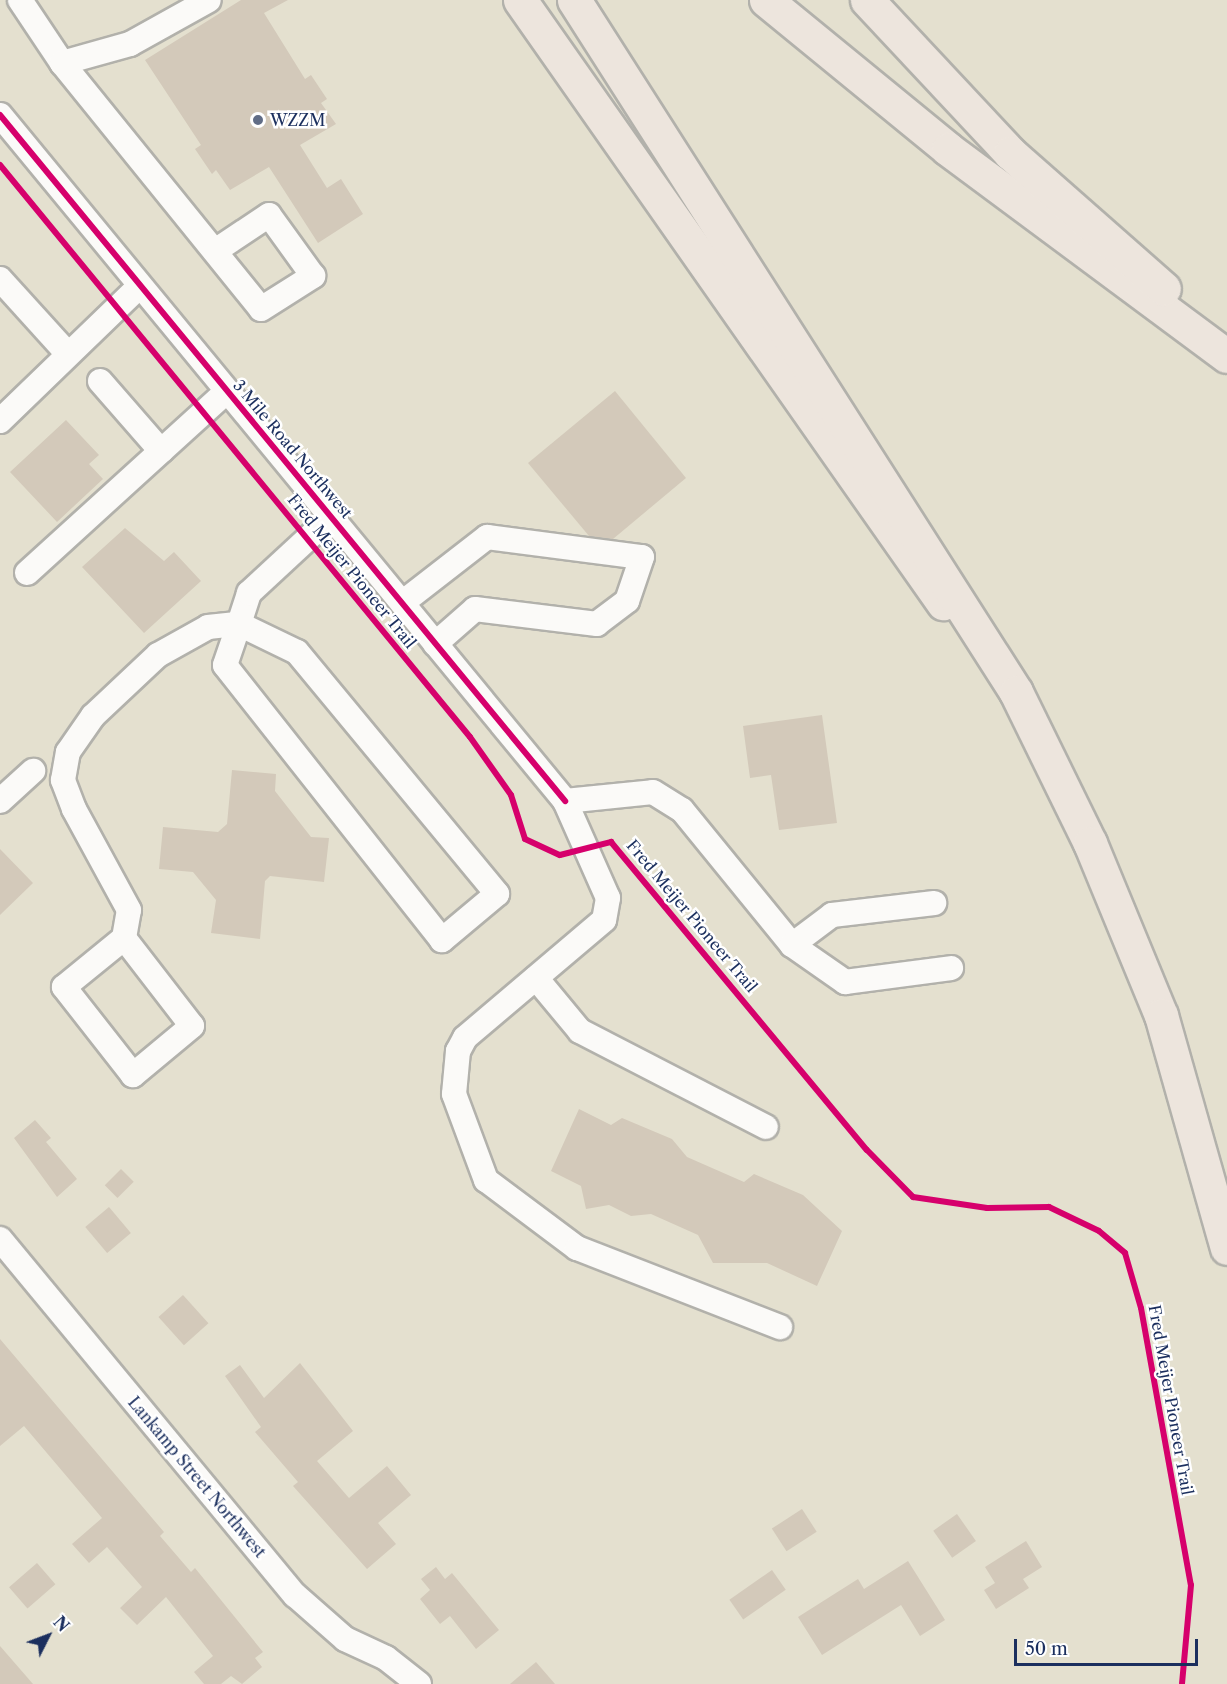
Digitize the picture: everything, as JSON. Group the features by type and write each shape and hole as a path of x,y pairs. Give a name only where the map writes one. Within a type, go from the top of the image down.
{"highway":[{"path":"520,0 911,564 1016,692"},
{"path":"574,0 1016,692 1090,843 1161,1015 1227,1248"},
{"path":"766,0 967,164 1227,356"},
{"path":"867,0 1010,153 1227,343"}],"street":[{"path":"20,0 62,63 215,251"},
{"path":"62,63 130,44 199,3"},
{"name":"3 Mile Road Northwest","path":"0,115 565,801 608,898 604,920 465,1038 458,1051 454,1094 486,1180 577,1248 780,1326"},
{"path":"0,279 68,354"},
{"path":"0,421 140,286"},
{"path":"100,381 161,451"},
{"path":"27,573 227,391"},
{"path":"124,938 192,1026 133,1075 64,987 124,938 129,910 74,809 63,780 68,752 93,716 158,655 208,627 239,624 297,652 329,685 497,894 442,940 225,665 239,624 260,579 331,517"},
{"path":"402,603 487,537 642,557 627,600 597,624 475,609 435,644"},
{"path":"0,801 33,771"},
{"path":"565,801 653,792 682,810 792,945 845,982 951,969"},
{"path":"792,945 832,915 934,903"},
{"path":"536,978 580,1031 766,1127"},
{"name":"Lankamp Street Northwest","path":"0,1239 295,1595 345,1639 386,1658 419,1684"}],"building":[{"name":"WZZM","path":"241,0 288,0 264,13 305,79 311,75 327,99 321,103 336,124 300,145 327,188 341,179 363,214 318,243 269,167 230,190 216,170 212,174 195,149 201,145 145,60"},
{"path":"615,391 686,478 613,539 589,536 528,463"},
{"path":"66,420 99,455 89,464 103,479 57,522 10,472"},
{"path":"125,528 164,561 174,552 201,581 144,633 82,567"},
{"path":"822,715 837,823 779,830 771,775 750,778 743,726"},
{"path":"232,770 276,774 275,791 311,837 329,838 324,882 270,876 265,881 260,939 211,933 216,900 193,872 159,869 163,827 218,832 227,824"},
{"path":"0,849 33,883 0,915"},
{"path":"579,1109 611,1125 622,1118 672,1139 687,1157 744,1182 754,1174 803,1195 842,1231 817,1286 767,1263 713,1263 698,1235 651,1214 631,1216 609,1205 586,1209 581,1186 551,1171"},
{"path":"35,1120 51,1138 46,1142 77,1179 57,1197 14,1138"},
{"path":"121,1169 134,1182 117,1198 105,1185"},
{"path":"109,1207 131,1233 107,1253 85,1227"},
{"path":"183,1295 208,1323 184,1345 158,1317"},
{"path":"0,1339 164,1532 160,1536 191,1572 195,1568 263,1652 255,1658 262,1667 242,1684 231,1676 221,1684 204,1684 194,1672 213,1656 166,1597 137,1625 120,1608 142,1587 107,1547 89,1563 72,1544 102,1518 24,1426 0,1446"},
{"path":"300,1363 353,1431 317,1461 349,1498 387,1466 411,1495 378,1523 396,1544 367,1569 293,1486 298,1482 255,1432 261,1427 225,1376 240,1365 264,1398"},
{"path":"802,1509 817,1532 787,1551 772,1529"},
{"path":"957,1514 976,1541 952,1558 933,1531"},
{"path":"1026,1541 1042,1567 1023,1579 1029,1588 996,1609 984,1590 995,1583 985,1567"},
{"path":"908,1561 945,1620 920,1636 901,1605 822,1655 798,1617 858,1579 864,1589"},
{"path":"37,1563 55,1584 27,1608 9,1587"},
{"path":"436,1567 445,1579 452,1573 499,1630 476,1649 450,1616 440,1624 420,1599 430,1590 421,1579"},
{"path":"772,1570 786,1590 743,1619 729,1600"},
{"path":"0,1646 33,1684 0,1684"},
{"path":"536,1662 555,1684 510,1684"}],"cycle path":[{"name":"Fred Meijer Pioneer Trail","path":"0,115 565,801"},
{"name":"Fred Meijer Pioneer Trail","path":"0,165 470,737 511,795 525,839 560,855 611,842 867,1150 913,1197 987,1208 1049,1207 1099,1231 1125,1253 1141,1308 1191,1585 1182,1684"}],"place":[{"name":"WZZM","path":"258,120"}]}
